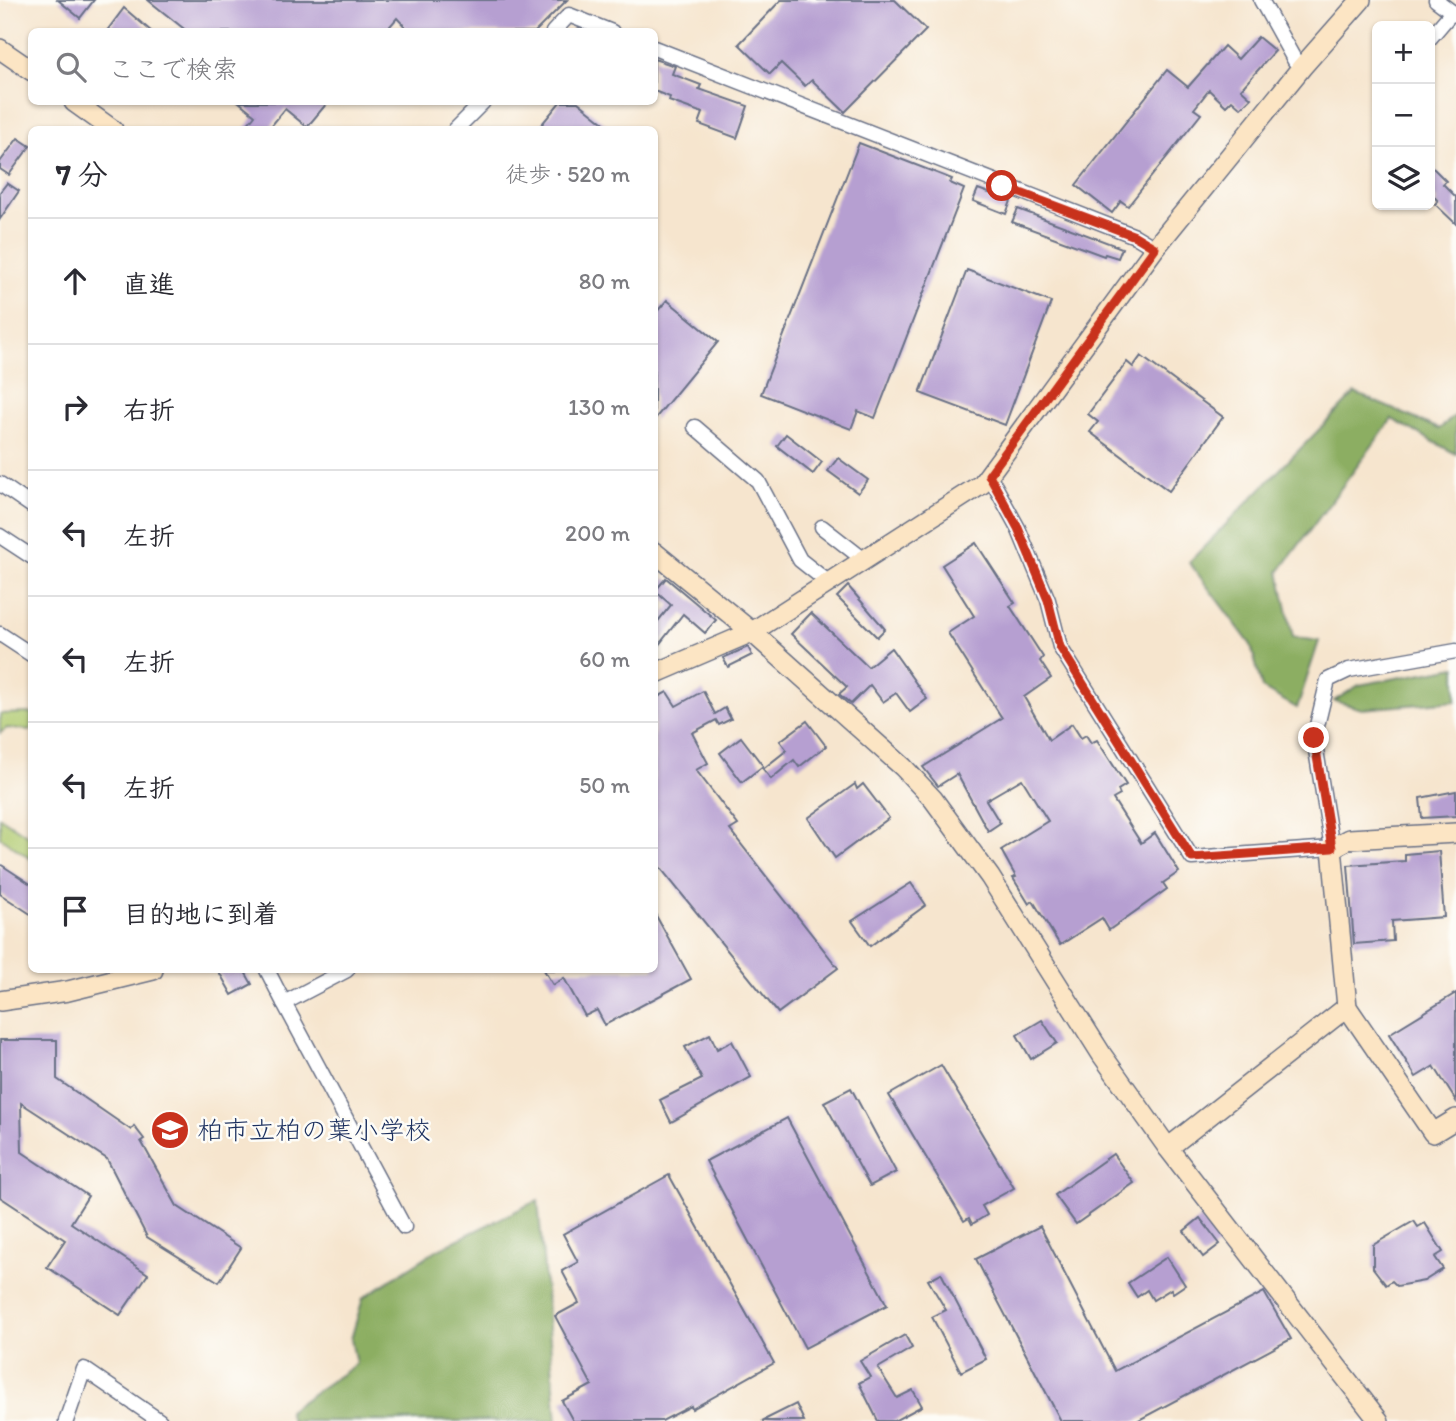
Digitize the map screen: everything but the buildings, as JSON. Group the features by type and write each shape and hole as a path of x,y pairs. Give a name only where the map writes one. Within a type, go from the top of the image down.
{"street":[{"path":"1261,0 1295,61 1302,67"},
{"path":"658,672 752,632 982,484 1155,248 1302,67 1362,0"},
{"path":"1435,33 1454,13 1436,0"},
{"path":"557,28 569,15 602,28"},
{"path":"0,49 28,68"},
{"path":"658,50 1135,236 1155,248"},
{"path":"78,105 107,126"},
{"path":"459,126 480,105"},
{"path":"695,427 758,481 800,560 829,583"},
{"path":"989,475 1018,528 1048,600 1060,647 1192,858 1332,848 1349,839 1456,833"},
{"path":"0,484 28,503"},
{"path":"822,527 863,559"},
{"path":"0,536 28,554"},
{"path":"658,555 752,632 903,767 933,799 970,848 1102,1055 1168,1148 1379,1421"},
{"path":"0,634 28,652"},
{"path":"1456,651 1349,670 1328,680 1314,738 1332,848 1347,1007 1433,1133 1456,1119"},
{"path":"0,1001 68,991 141,973"},
{"path":"269,973 404,1227"},
{"path":"284,1003 342,973"},
{"path":"1168,1148 1347,1007"},
{"path":"66,1421 84,1370 160,1421"}],"green space":[{"path":"1355,393 1439,429 1456,415 1456,454 1392,419 1279,572 1293,637 1319,641 1297,708 1262,688 1251,645 1189,562"},
{"path":"1456,667 1456,701 1362,709 1334,701 1359,685"},
{"path":"28,713 28,730 7,728 0,733 0,714"},
{"path":"0,817 28,836 28,857 0,837"},
{"path":"538,1200 557,1421 291,1421 288,1411 356,1364 351,1339 363,1298 438,1249"}],"place":[{"name":"柏市立柏の葉小学校","path":"170,1130"}],"route":[{"path":"1002,186 1135,236 1155,248 989,475 997,484 1018,528 1048,600 1060,647 1126,757 1192,858 1332,848 1314,738"}]}
